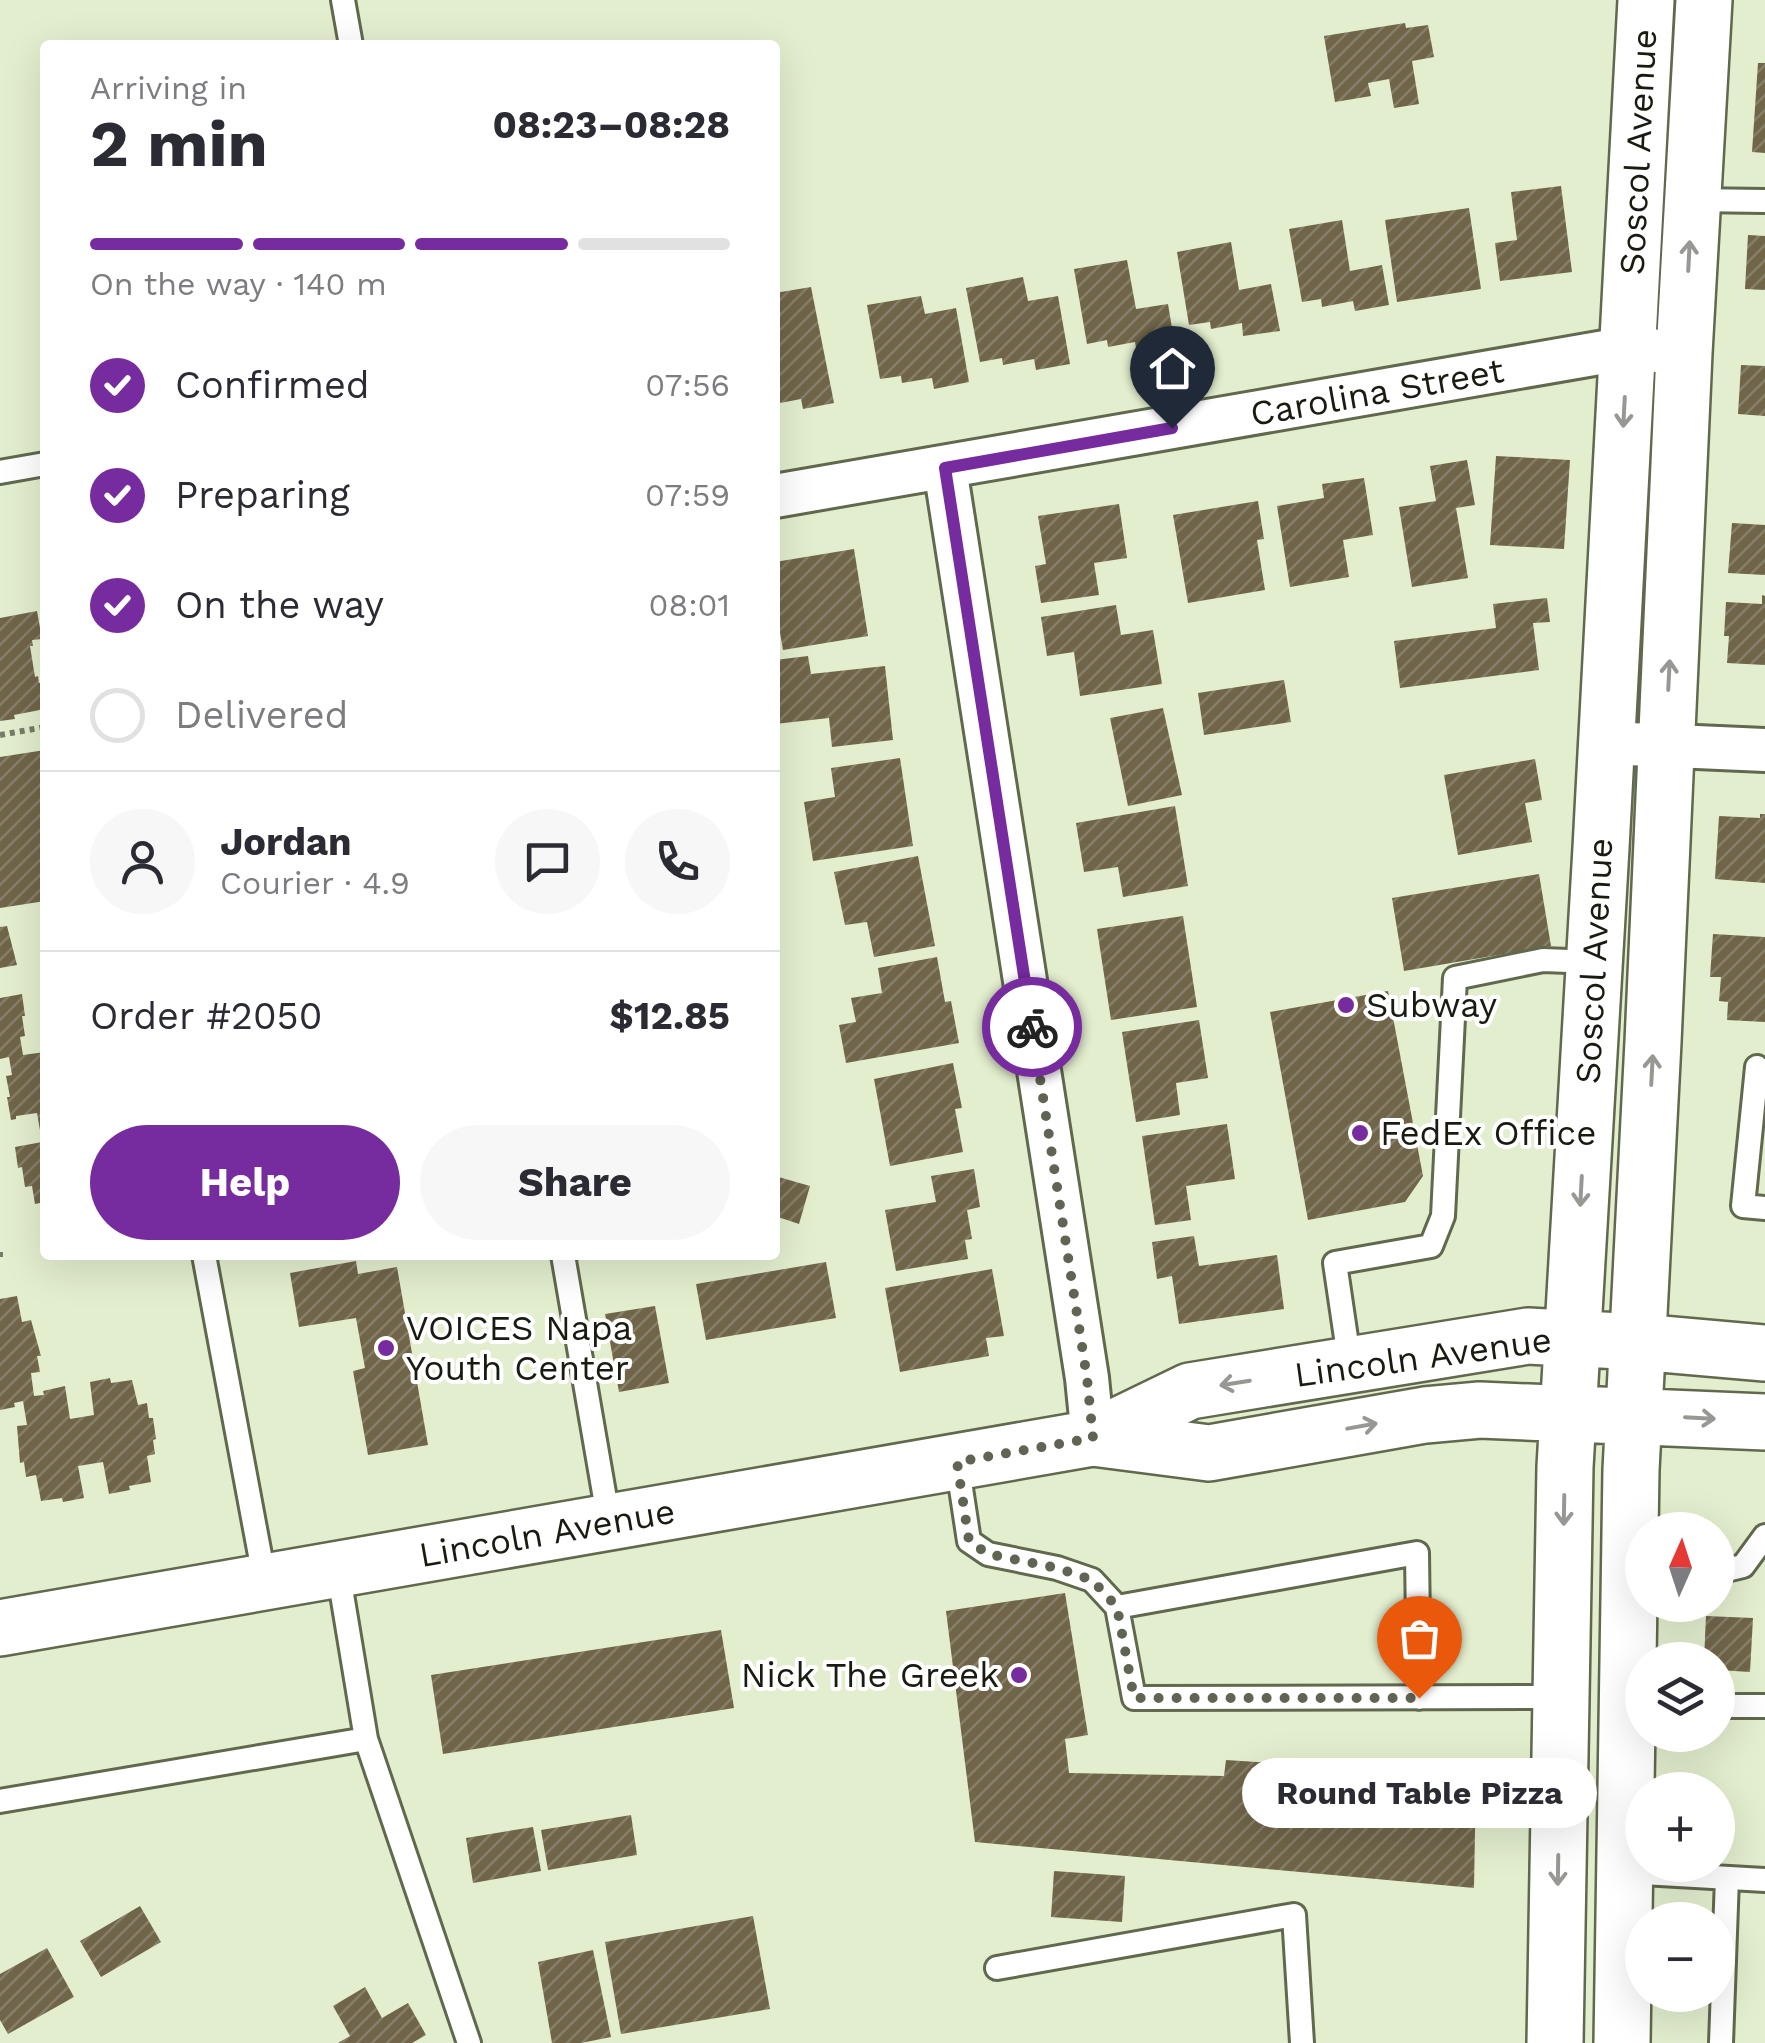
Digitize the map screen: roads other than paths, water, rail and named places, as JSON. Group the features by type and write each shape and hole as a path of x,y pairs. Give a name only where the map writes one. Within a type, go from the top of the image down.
{"main road":[{"name":"Soscol Avenue","path":"1555,2043 1565,1468 1646,0"},
{"name":"Soscol Avenue","path":"1633,1512 1631,1470 1665,746 1704,0"},
{"name":"Lincoln Avenue","path":"0,1628 1093,1438 1190,1391 1528,1336 1765,1353"},
{"name":"Lincoln Avenue","path":"1093,1438 1209,1453 1425,1415 1480,1410 1765,1422"},
{"name":"Soscol Avenue","path":"1622,2043 1625,1872"}],"street":[{"name":"Carolina Street","path":"780,495 1628,348 1684,353"},
{"path":"945,468 1087,1378 1093,1438"},
{"path":"1606,743 1765,750"}],"lane":[{"path":"343,0 350,40"},
{"path":"1692,200 1765,201"},
{"path":"0,472 40,465"},
{"path":"1350,1364 1335,1263 1431,1246 1443,1216 1455,978 1544,960 1594,962"},
{"path":"1757,1068 1743,1206 1765,1208"},
{"path":"205,1260 265,1582"},
{"path":"563,1260 609,1522"},
{"path":"957,1462 969,1541 988,1554 1057,1568 1092,1580 1117,1607 1134,1698 1561,1697"},
{"path":"1735,1568 1743,1566 1765,1536"},
{"path":"1117,1607 1418,1553 1419,1698"},
{"path":"338,1570 366,1739 469,2043"},
{"path":"1735,1706 1765,1706"},
{"path":"0,1801 366,1739"},
{"path":"1735,1878 1765,1880"},
{"path":"1721,2043 1726,1882"},
{"path":"998,1968 1294,1915 1302,2043"}],"place":[{"name":"Subway","path":"1346,1005"},
{"name":"FedEx Office","path":"1360,1133"},
{"name":"VOICES Napa Youth Center","path":"386,1348"},
{"name":"Nick The Greek","path":"1019,1675"},
{"name":"Round Table Pizza","path":"1419,1698"}]}
